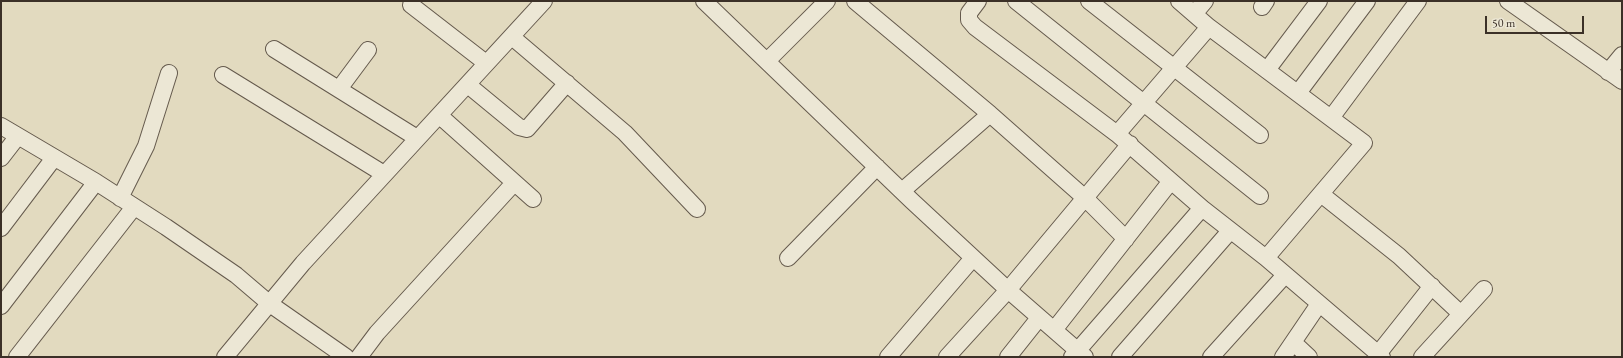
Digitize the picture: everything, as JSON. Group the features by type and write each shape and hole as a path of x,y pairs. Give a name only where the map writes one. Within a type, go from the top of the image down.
{"street":[{"path":"225,357 384,174 440,116 486,63 512,37 544,1"},
{"path":"704,1 902,191 973,258 1054,330 1078,355 1202,208"},
{"path":"767,61 827,1"},
{"path":"855,1 990,114 1085,198 1126,239"},
{"path":"978,1 969,13 970,20 975,27 1130,144 1202,208 1266,258 1380,355 1432,286"},
{"path":"1016,1 1260,196"},
{"path":"1089,1 1260,135"},
{"path":"1179,1 1209,26 1364,143 1266,258"},
{"path":"1194,14 1205,1"},
{"path":"1267,70 1319,1"},
{"path":"1298,93 1367,1"},
{"path":"1331,118 1418,1"},
{"path":"1508,1 1622,81"},
{"path":"411,5 486,63"},
{"path":"1117,134 1209,26"},
{"path":"512,37 625,133 697,209"},
{"path":"274,49 418,138"},
{"path":"339,89 368,50"},
{"path":"1608,72 1622,55"},
{"path":"120,198 146,146 169,73"},
{"path":"224,75 384,174"},
{"path":"468,85 519,127 527,129 567,83"},
{"path":"902,191 990,114"},
{"path":"440,116 533,199"},
{"path":"1,126 96,182 134,207 236,276 270,304 346,357"},
{"path":"1,158 18,136"},
{"path":"947,357 1008,290 1130,144"},
{"path":"1,228 54,158"},
{"path":"788,258 877,167"},
{"path":"1054,330 1171,181"},
{"path":"1,306 96,182"},
{"path":"359,357 382,327 514,183"},
{"path":"1321,194 1400,256 1461,314"},
{"path":"17,357 134,207"},
{"path":"1120,357 1230,231"},
{"path":"888,357 973,258"},
{"path":"1211,357 1285,275"},
{"path":"1422,357 1484,289"},
{"path":"1283,357 1294,343 1319,304"},
{"path":"1008,357 1039,318"},
{"path":"1294,343 1309,357"}]}
